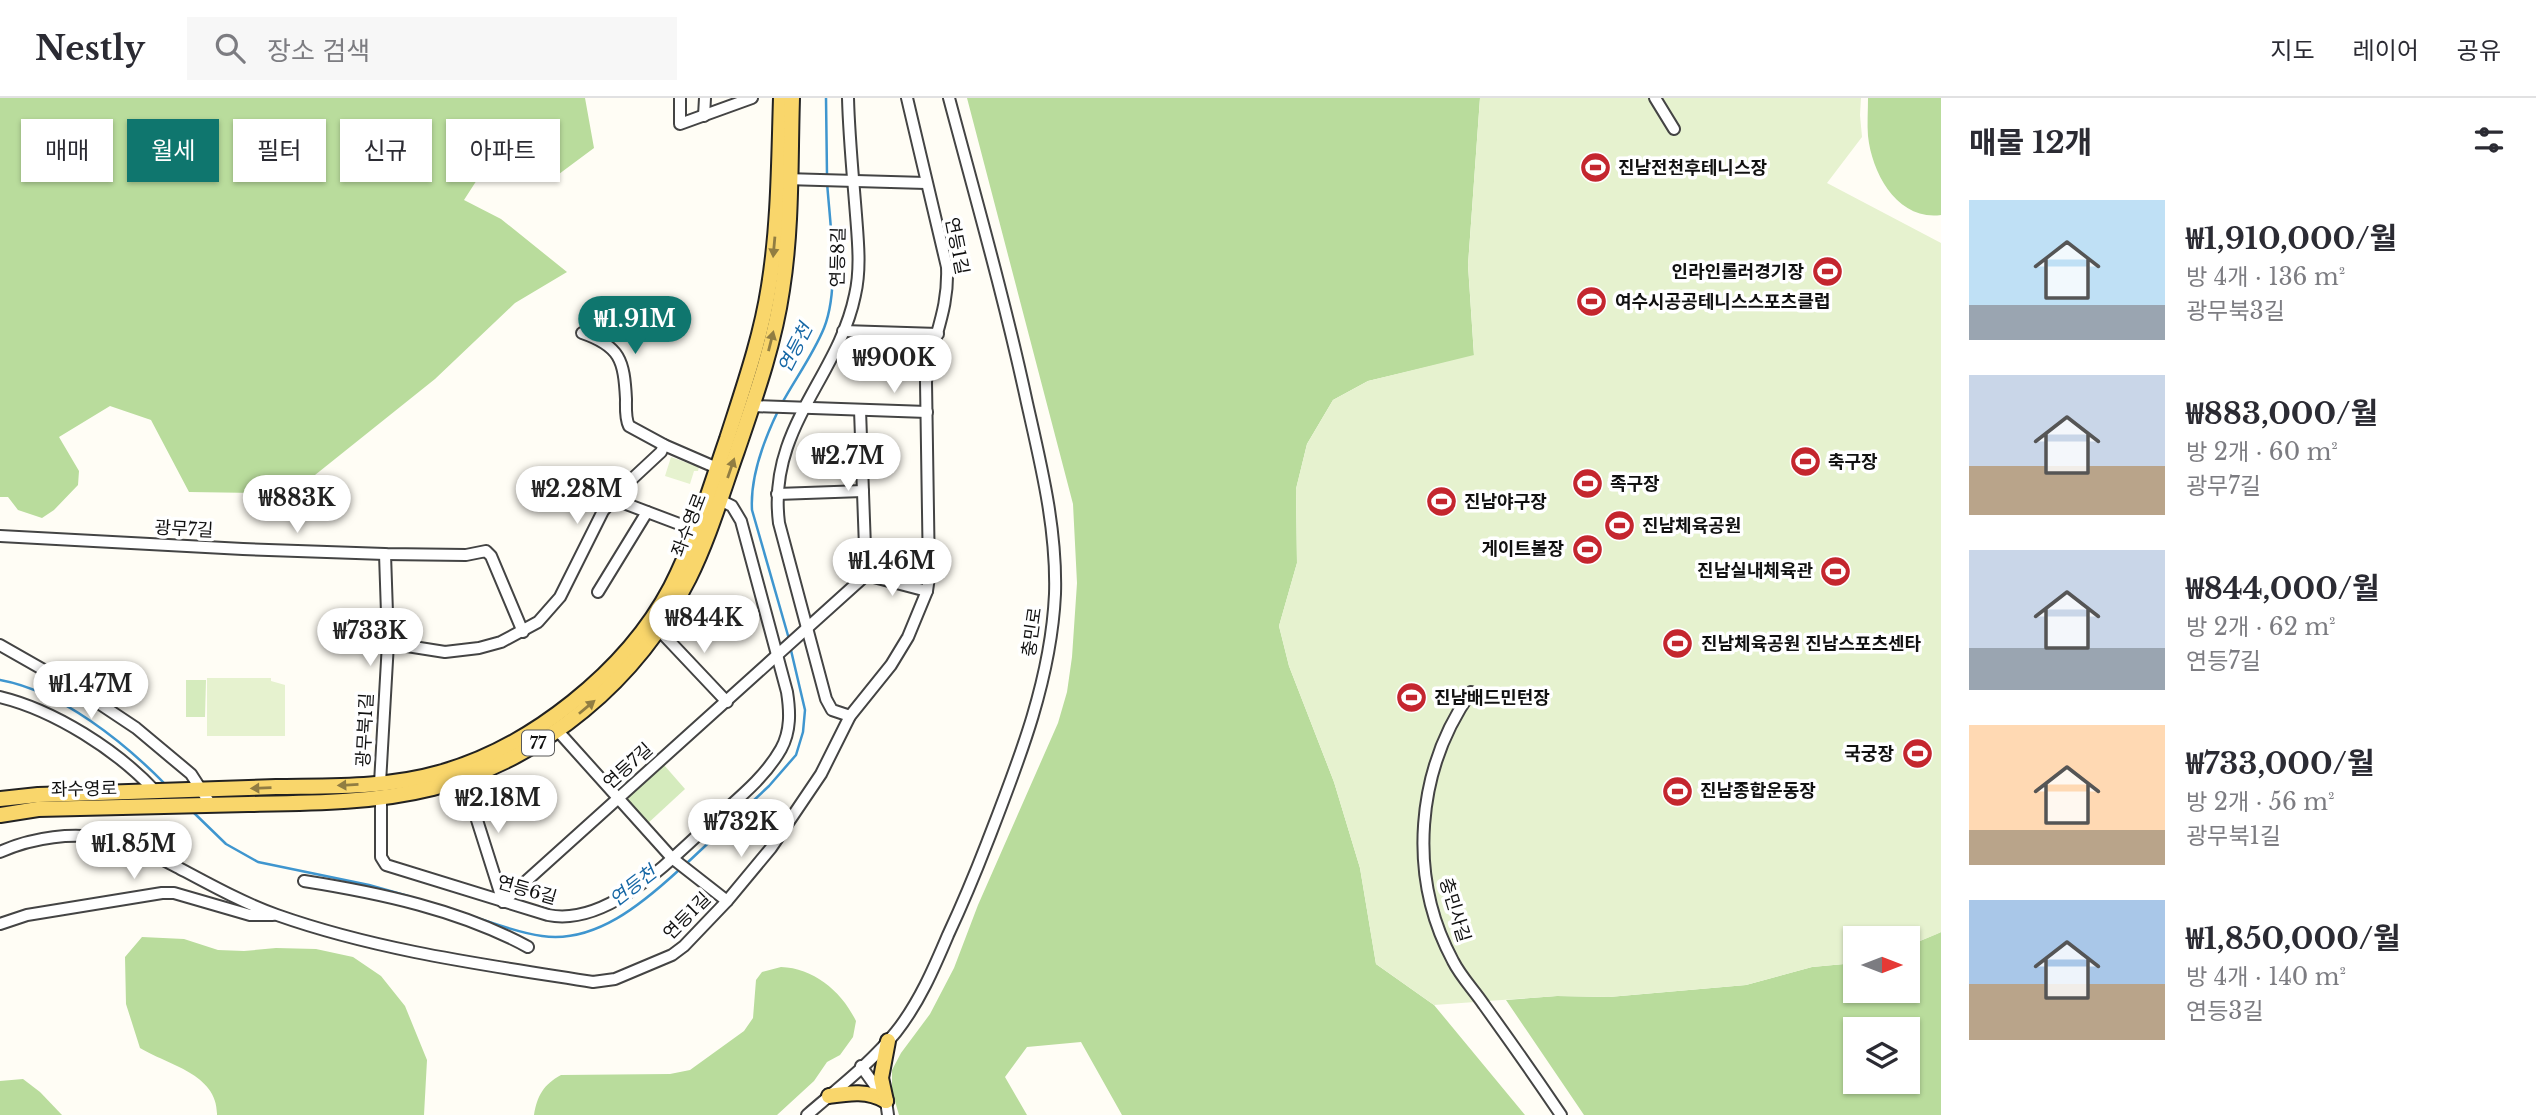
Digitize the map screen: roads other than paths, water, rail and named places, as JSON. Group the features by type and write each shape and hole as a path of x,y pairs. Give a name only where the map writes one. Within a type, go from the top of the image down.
{"main road":[{"name":"좌수영로","path":"0,799 16,804 169,806 321,802 381,790 484,757 529,733 570,703 622,654 651,618 670,589 695,530 713,505 717,468 747,378 765,311 774,247 791,180 781,98"},
{"name":"좌수영로","path":"0,815 16,804 155,791 416,792 464,779 500,764 557,730 606,690 659,630 689,578 713,505 755,406 782,290 788,247 792,98"},
{"path":"887,1108 881,1077 888,1041"},
{"path":"829,1096 865,1093 887,1108"}],"street":[{"path":"680,98 680,124 730,103 752,98"},
{"path":"704,116 705,98"},
{"name":"연등8길","path":"848,98 859,256 857,287 843,331 803,408 785,457 777,494 779,523 828,703 835,712 850,716"},
{"name":"연등1길","path":"0,852 25,843 57,837 117,840 156,855 276,914 400,950 597,983 615,979 673,956 727,901 771,848 821,774 850,716 891,665 908,637 926,591 930,561 927,372 946,300 947,267 908,98"},
{"name":"충민로","path":"807,1115 888,1041 904,1021 933,968 978,868 1021,755 1044,667 1055,592 1049,508 1040,454 949,98"},
{"path":"1655,98 1674,129"},
{"path":"791,180 926,183"},
{"path":"843,331 938,334"},
{"path":"582,333 608,344 619,357 629,426 717,468"},
{"path":"755,406 926,412"},
{"path":"808,628 866,575 860,410"},
{"path":"388,643 451,652 491,646 538,622 560,597 597,521 613,499 661,452 664,445"},
{"path":"777,494 863,491"},
{"path":"613,499 695,530"},
{"name":"연등6길","path":"381,790 382,857 386,865 555,917 577,915 629,892 672,858 757,780 781,749 788,731 790,710 741,521 735,508 713,505"},
{"path":"598,592 647,512"},
{"name":"광무7길","path":"0,536 385,554 466,555 488,552 523,632"},
{"name":"광무북1길","path":"381,790 388,643 385,554"},
{"path":"866,575 926,591"},
{"name":"연등7길","path":"503,902 808,628"},
{"path":"659,630 727,702"},
{"path":"0,645 79,690 136,728 181,764 211,805"},
{"name":"충민사길","path":"1471,692 1455,714 1440,748 1429,786 1422,852 1427,888 1437,925 1454,963 1561,1115"},
{"path":"0,697 39,710 82,734 129,767 155,791"},
{"path":"557,730 672,858 727,901"},
{"path":"464,779 503,902"},
{"path":"303,881 367,891 412,904 488,928 528,947"},
{"path":"0,924 27,915 162,893 179,895 250,915 276,914"},
{"path":"862,1066 887,1108"}],"waterway":[{"name":"연등천","path":"826,98 827,175"},
{"name":"연등천","path":"781,405 815,348 829,312 833,256 827,182"},
{"name":"연등천","path":"778,411 759,459 753,485 752,510 789,639"},
{"name":"연등천","path":"687,863 769,786 796,755 803,732 805,710 790,646"},
{"name":"연등천","path":"0,680 23,686 69,707 112,736 167,786"},
{"name":"연등천","path":"192,811 226,844 258,862 369,885 408,896"},
{"name":"연등천","path":"474,917 516,931 542,936 581,934 634,907 679,870"}],"place":[{"name":"진남전천후테니스장","path":"1595,168"},
{"name":"인라인롤러경기장","path":"1827,272"},
{"name":"여수시공공테니스스포츠클럽","path":"1592,302"},
{"name":"축구장","path":"1805,462"},
{"name":"족구장","path":"1587,484"},
{"name":"진남야구장","path":"1441,502"},
{"name":"진남체육공원","path":"1619,526"},
{"name":"게이트볼장","path":"1587,549"},
{"name":"진남실내체육관","path":"1836,571"},
{"name":"진남체육공원 진남스포츠센타","path":"1678,644"},
{"name":"진남배드민턴장","path":"1411,698"},
{"name":"국궁장","path":"1917,754"},
{"name":"진남종합운동장","path":"1677,791"}]}
